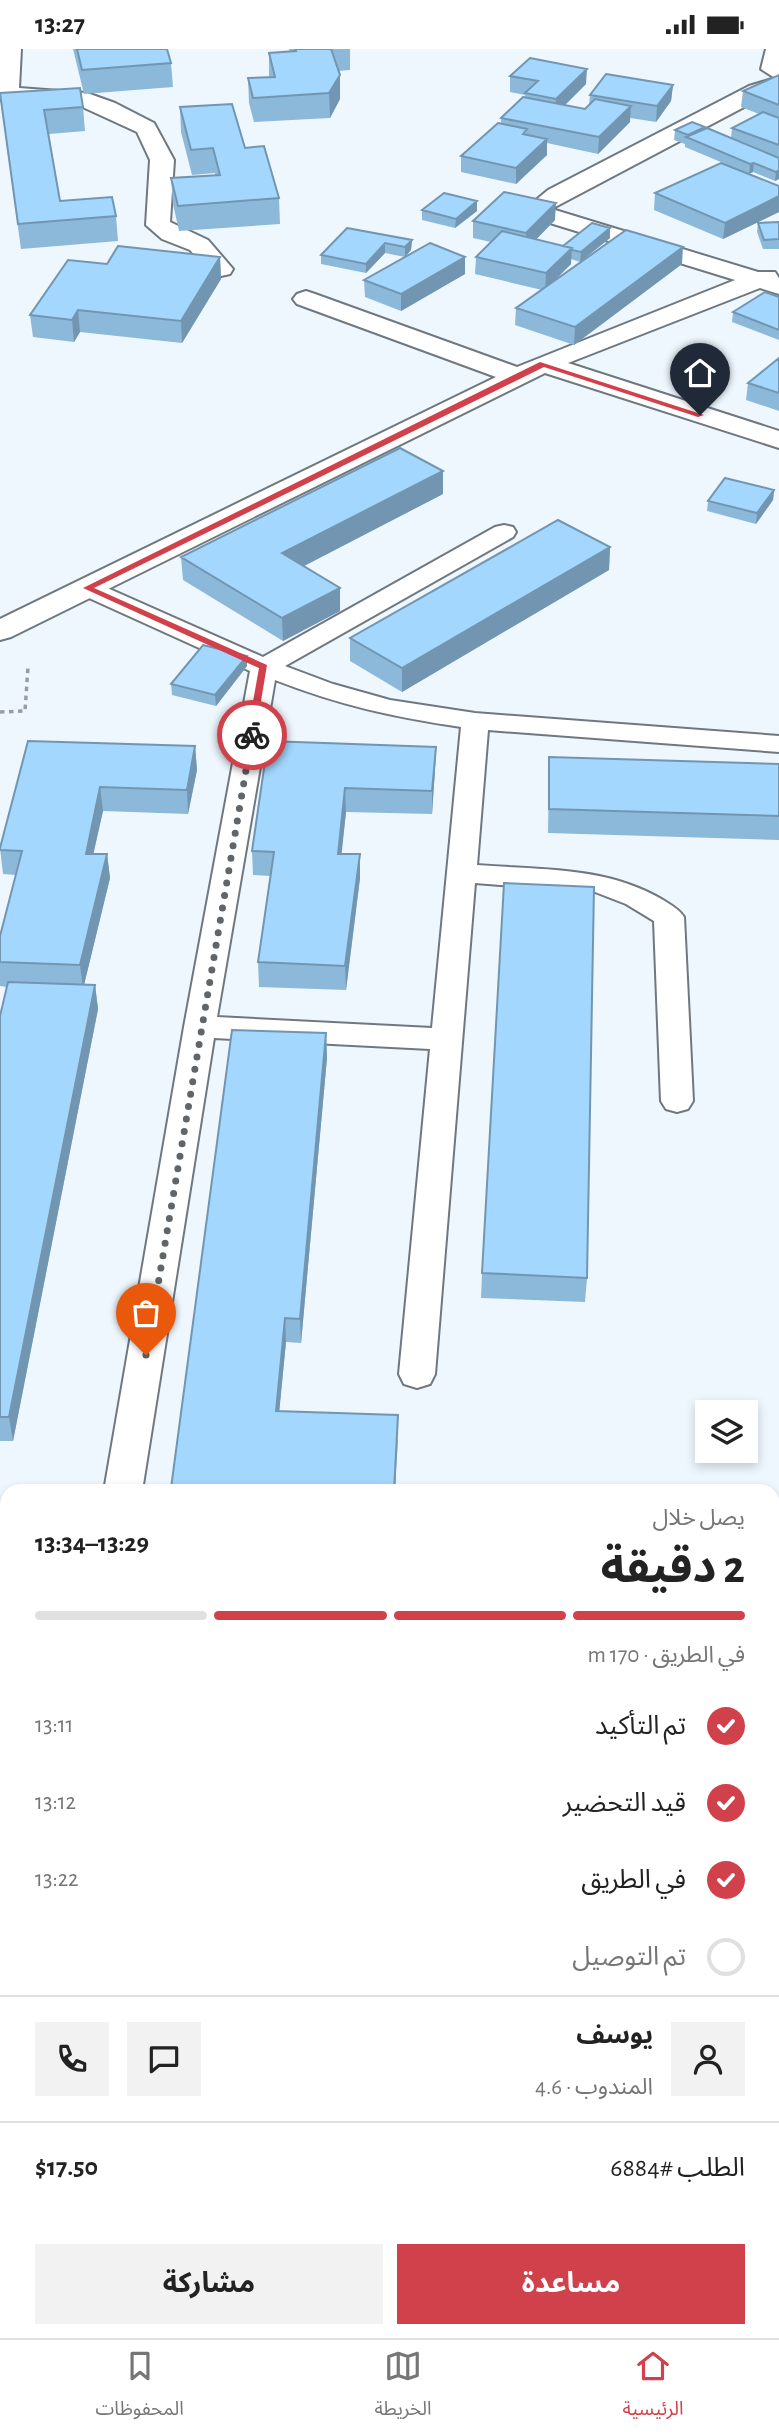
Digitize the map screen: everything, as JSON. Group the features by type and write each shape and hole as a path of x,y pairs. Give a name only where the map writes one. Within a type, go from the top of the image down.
{"street":[{"path":"9,49 4,94 79,98 107,108 146,128 162,160 158,225 171,234 199,245 221,269"},
{"path":"777,49 772,69 779,73"},
{"path":"773,279 545,214 542,205 556,195 757,91 779,85"},
{"path":"0,631 543,364 773,279"},
{"path":"306,299 518,376"},
{"path":"543,364 779,440"}],"lane":[{"path":"264,667 504,532"},
{"path":"87,588 264,667 387,708 475,720 779,744"},
{"path":"124,1484 200,1027 264,667"},
{"path":"417,1374 475,720"},
{"path":"462,873 599,883 636,897 669,917 677,1101"},
{"path":"200,1027 447,1039"}],"path":[{"path":"0,712 25,711 29,662"}],"building":[{"path":"77,49 167,49 171,63 82,70"},
{"path":"295,49 331,49 340,75 329,93 253,98 248,78 275,77 269,53 296,51"},
{"path":"530,58 587,69 556,99 525,93 538,81 510,76"},
{"path":"606,74 673,85 657,106 590,95"},
{"path":"779,75 779,105 743,91"},
{"path":"80,88 83,107 44,110 60,201 112,197 116,216 18,224 0,93"},
{"path":"523,97 585,109 595,99 631,106 599,137 501,118"},
{"path":"232,104 245,148 264,146 279,198 178,206 171,178 220,175 213,148 191,150 180,107"},
{"path":"763,112 779,118 779,145 732,128"},
{"path":"692,122 705,127 688,135 675,130"},
{"path":"498,123 527,129 523,134 547,139 516,168 461,156"},
{"path":"707,128 779,158 779,170 776,172 754,163 750,164 686,137"},
{"path":"721,163 779,186 779,196 725,223 655,193"},
{"path":"504,192 556,203 526,233 473,221"},
{"path":"444,193 477,201 456,219 422,210"},
{"path":"779,222 779,239 764,240 758,223"},
{"path":"592,223 610,228 581,252 563,246"},
{"path":"347,228 412,240 405,247 385,243 366,264 321,255"},
{"path":"626,230 683,247 575,327 516,308"},
{"path":"502,231 572,248 546,273 476,257"},
{"path":"430,243 465,257 401,294 364,280"},
{"path":"118,246 220,257 181,321 78,310 72,320 30,315 68,260 107,264"},
{"path":"765,292 779,297 779,330 733,312"},
{"path":"779,358 779,393 748,383"},
{"path":"400,448 443,471 282,553 340,588 282,618 181,557"},
{"path":"725,478 774,490 757,513 708,501"},
{"path":"558,520 610,547 402,668 350,638"},
{"path":"203,645 247,656 215,695 171,684"},
{"path":"28,741 195,746 187,790 100,787 86,854 107,854 80,965 0,962 0,936 22,851 0,848"},
{"path":"268,741 436,747 432,791 345,788 338,854 360,854 345,966 258,962 274,852 252,851"},
{"path":"549,757 779,764 779,816 549,809"},
{"path":"504,883 594,887 587,1278 482,1273"},
{"path":"8,982 95,985 9,1417 0,1417 0,1016"},
{"path":"232,1030 326,1033 300,1319 285,1318 276,1411 398,1415 394,1484 172,1484"}],"way so far":[{"path":"146,1355 252,735"}],"route":[{"path":"252,735 264,667 87,588 543,364 700,415"}]}
